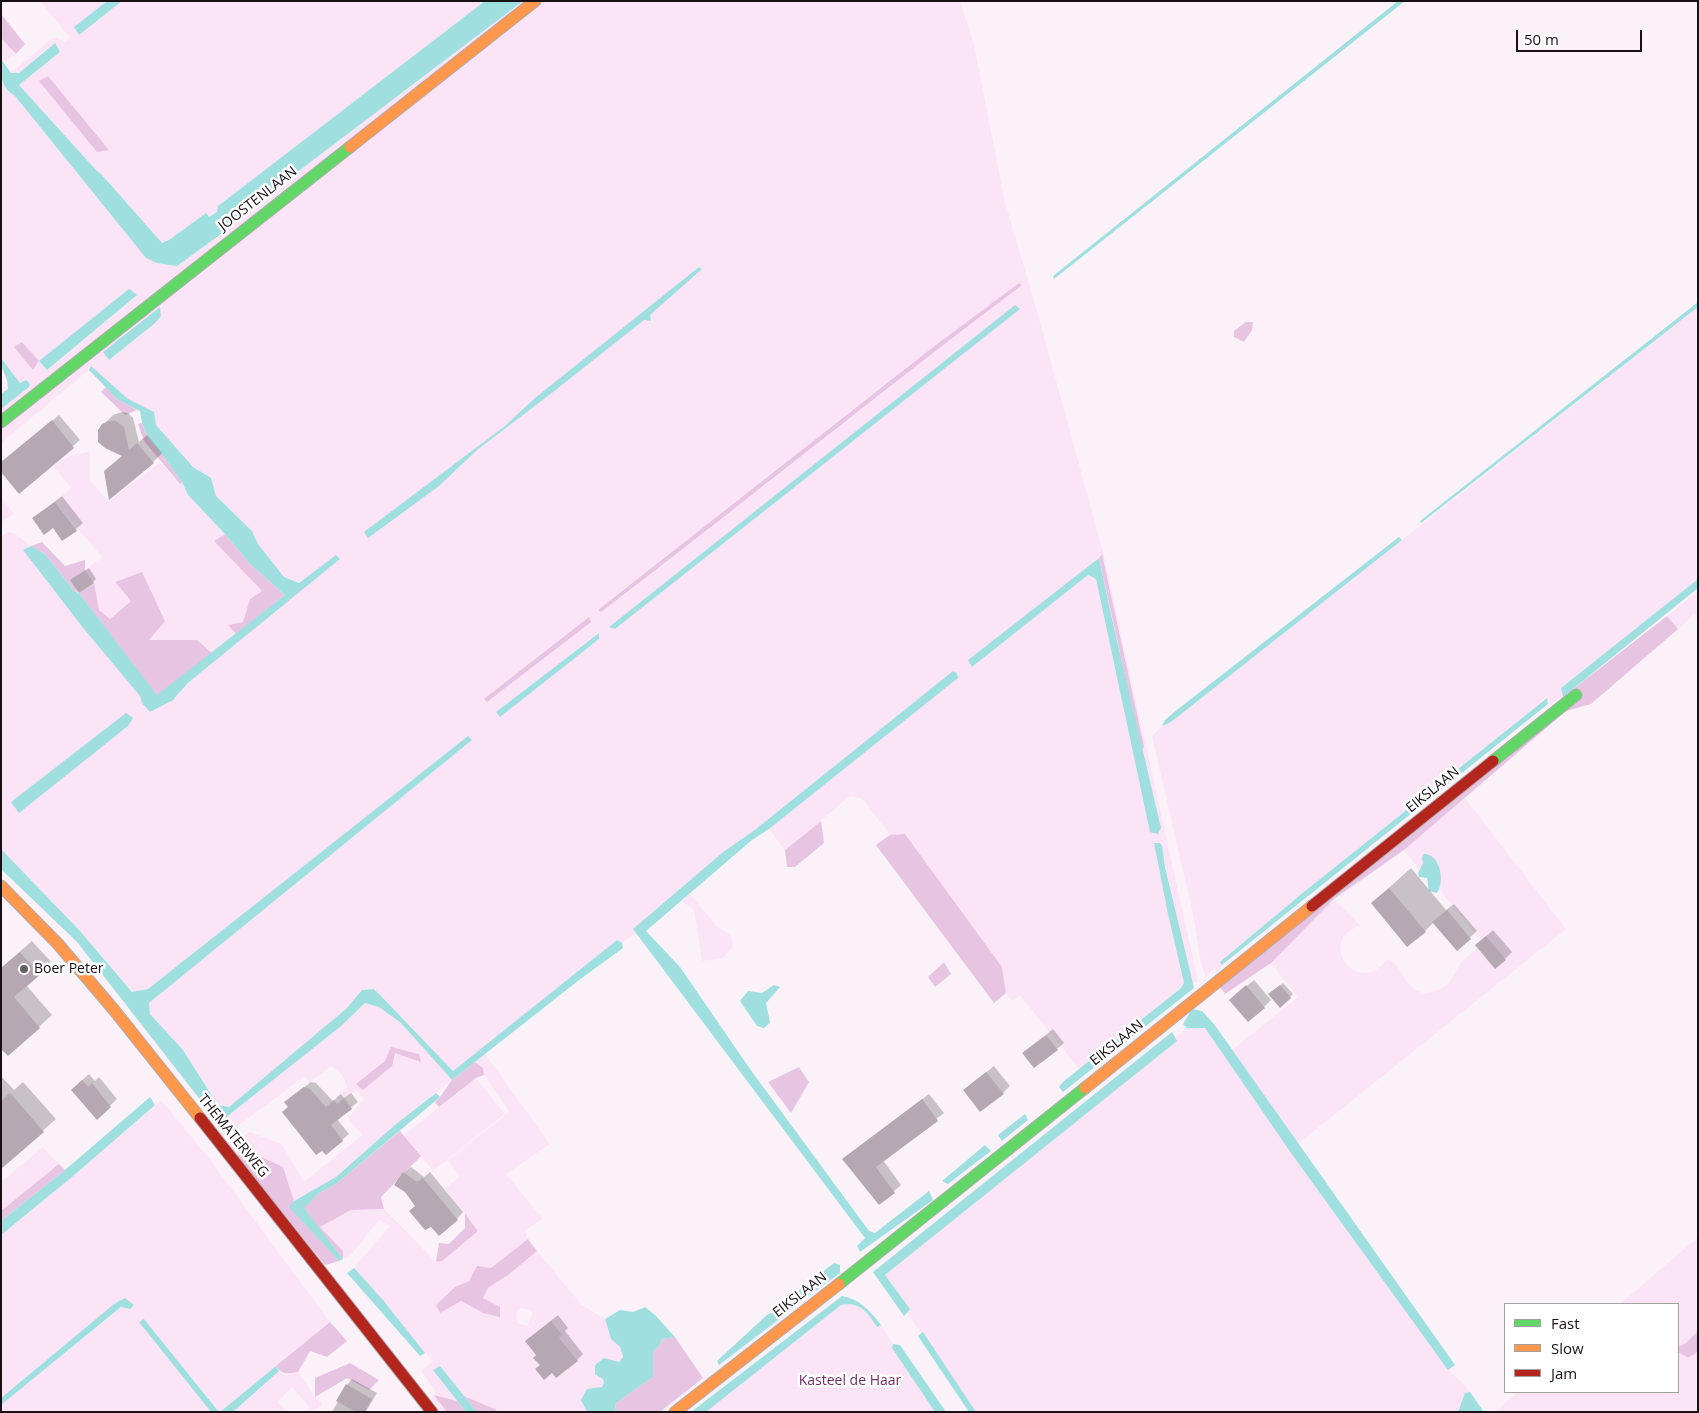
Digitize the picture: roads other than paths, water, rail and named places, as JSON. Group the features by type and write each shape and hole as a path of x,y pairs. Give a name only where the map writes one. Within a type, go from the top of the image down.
{"street":[{"name":"JOOSTENLAAN","path":"1,422 535,1"},
{"name":"EIKSLAAN","path":"675,1412 1003,1155 1576,695"},
{"name":"THEMATERWEG","path":"1,886 58,944 114,1010 432,1412"}],"water":[{"path":"107,1 122,1 79,35 74,27"},
{"path":"485,1 523,1 221,230 221,234 177,266 157,263 146,258 15,96 6,89 1,76 1,59 11,73 19,73 55,43 60,52 19,85 162,243 206,213 209,217 217,212 218,206"},
{"path":"1398,1 1405,1 1054,279 1053,276"},
{"path":"699,267 702,269 650,315 651,321 644,320 477,450 439,486 368,538 364,532 505,426 535,398"},
{"path":"129,289 137,295 47,370 39,361"},
{"path":"1698,302 1698,307 1421,523 1420,521"},
{"path":"1015,305 1020,309 615,629 609,627"},
{"path":"160,307 161,316 155,323 109,360 103,352"},
{"path":"1,358 20,383 26,380 30,384 29,387 1,409 1,394 8,389"},
{"path":"91,366 128,399 154,412 156,425 193,467 211,478 216,496 252,531 258,544 284,577 299,583 336,555 340,559 189,682 173,700 150,712 142,703 140,696 84,629 23,550 31,546 45,554 74,591 79,593 157,695 285,595 251,565 188,495 182,482 149,439 142,423 140,411 118,400 89,370"},
{"path":"1399,537 1402,540 1171,722 1162,726 1165,720 1173,713"},
{"path":"1099,558 1161,828 1158,834 1150,832 1096,579 1088,575 972,667 968,660"},
{"path":"1698,579 1698,588 1563,697 1561,688"},
{"path":"599,633 599,639 500,717 496,712"},
{"path":"953,671 957,673 958,678 769,829 752,840 646,931 680,967 750,1069 869,1231 875,1233 929,1191 933,1200 860,1252 857,1246 865,1238 633,929 722,853 756,829"},
{"path":"1547,698 1548,704 1222,965 1220,962 1305,891"},
{"path":"126,713 133,718 128,726 19,813 11,802"},
{"path":"468,736 472,740 149,1003 150,1014 183,1050 218,1105 229,1107 347,1008 362,990 374,989 453,1071 617,940 622,943 623,948 579,980 452,1080 401,1023 379,1007 365,1003 340,1027 220,1122 216,1120 77,942 1,869 1,849 80,931 132,992 148,989"},
{"path":"1154,843 1160,843 1162,846 1165,867 1194,988 1063,1092 1059,1087 1064,1081 1180,989 1184,983"},
{"path":"1424,854 1430,855 1434,859 1440,870 1441,883 1437,893 1429,891 1427,878 1419,877 1418,873 1423,863 1422,858"},
{"path":"774,985 780,987 766,1003 770,1023 764,1028 757,1026 740,1001 748,991 762,993"},
{"path":"1192,1009 1202,1011 1214,1024 1455,1365 1448,1370 1291,1153 1205,1028 1187,1028 1183,1024"},
{"path":"1172,1032 1177,1041 885,1275 910,1309 904,1316 873,1272"},
{"path":"436,1093 440,1097 336,1184 319,1193 304,1208 343,1259 339,1261 289,1207 294,1201 336,1177 396,1124"},
{"path":"150,1097 155,1105 1,1235 1,1221 65,1170"},
{"path":"1025,1114 1028,1120 1002,1141 998,1135"},
{"path":"985,1145 991,1151 948,1184 942,1181"},
{"path":"834,1263 840,1265 840,1273 794,1307 787,1300"},
{"path":"354,1268 383,1300 425,1353 420,1356 347,1273"},
{"path":"842,1296 854,1300 869,1310 881,1325 877,1327 866,1312 858,1306 841,1305 706,1412 691,1412"},
{"path":"125,1298 134,1305 130,1309 121,1307 1,1405 1,1398 114,1304"},
{"path":"645,1307 675,1337 662,1339 659,1346 653,1351 653,1377 616,1403 615,1412 587,1412 581,1400 587,1389 602,1387 604,1383 603,1379 595,1374 595,1365 604,1358 619,1362 623,1357 620,1347 611,1339 605,1319 620,1310 633,1312"},
{"path":"776,1312 782,1317 719,1365 717,1361 768,1314"},
{"path":"144,1319 219,1412 211,1412 139,1322"},
{"path":"923,1332 976,1412 969,1412 918,1336"},
{"path":"893,1344 900,1345 946,1412 935,1412 892,1348"},
{"path":"276,1366 279,1371 233,1412 220,1412"},
{"path":"440,1366 477,1412 466,1412 433,1370"},
{"path":"1470,1392 1484,1412 1458,1412 1465,1393"}],"place":[{"name":"Boer Peter","path":"24,969"}],"park label":[{"name":"Kasteel de Haar","path":"850,1381"}]}
